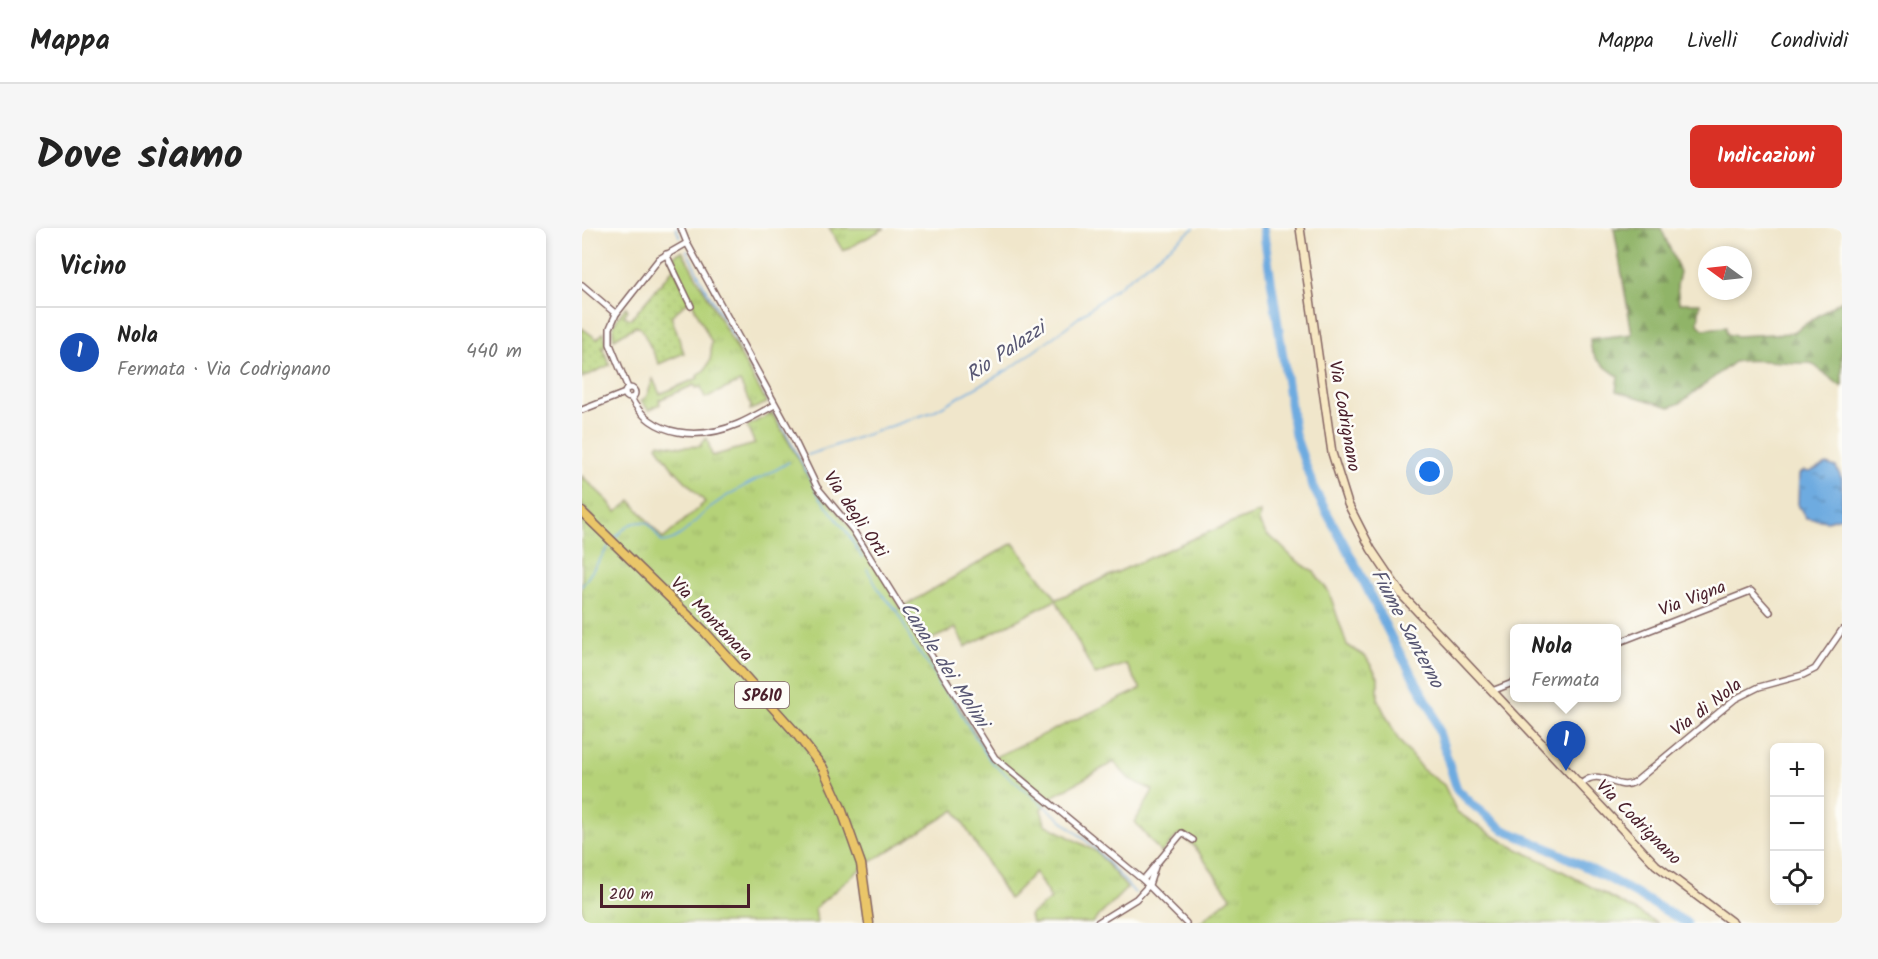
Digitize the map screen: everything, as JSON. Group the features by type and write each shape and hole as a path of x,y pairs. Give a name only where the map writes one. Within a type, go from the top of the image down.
{"main road":[{"name":"Via Montanara","path":"582,512 705,632 795,732 822,768 841,808 861,864 869,923"}],"street":[{"name":"Via degli Orti","path":"681,228 772,406 817,487 853,530 995,758 1149,885 1186,923"},
{"name":"Via Codrignano","path":"1300,228 1332,453 1348,504 1371,549 1402,595 1656,865 1733,923"},
{"path":"687,243 659,260 616,314 610,328 610,344 626,396 631,398 635,406 653,423 667,430 687,434 724,429 739,424 772,406"},
{"path":"666,254 691,306"},
{"path":"582,285 616,314"},
{"path":"582,410 633,388 635,392 631,398"},
{"name":"Via Vigna","path":"1621,641 1751,591 1770,612"},
{"name":"Via di Nola","path":"1581,784 1598,777 1625,786 1635,782 1735,699 1751,690 1803,675 1815,669 1842,630"},
{"path":"1492,691 1510,684"},
{"path":"1143,880 1182,833 1193,840"},
{"path":"1097,923 1136,899 1149,885 1156,864"}],"green space":[{"path":"829,228 885,228 843,251"},
{"path":"1614,228 1661,228 1680,272 1677,285 1679,303 1700,303 1698,324 1703,329 1726,327 1727,334 1736,336 1792,333 1842,300 1842,387 1811,363 1753,360 1734,362 1680,403 1670,407 1616,391 1618,376 1595,357 1590,339 1632,334"},
{"path":"682,251 767,403 750,410 751,406 740,382 705,398 701,387 696,388 694,385 659,400 660,404 649,410 641,401 647,396 653,379 660,394 698,378 697,376 705,370 710,358 712,343 670,258"},
{"path":"674,268 689,301 671,316 684,353 659,364 641,328 636,326 614,339 613,330 626,307 628,310 624,316 631,319"},
{"path":"582,328 597,339 604,332 606,345 602,347 610,365 582,378"},
{"path":"772,413 812,482 853,530 901,608 1013,543 1057,599 1194,538 1260,512 1259,522 1266,534 1294,559 1314,572 1329,592 1347,645 1366,657 1378,677 1378,700 1398,739 1422,769 1444,785 1457,812 1505,843 1658,923 1199,923 1231,897 1194,846 1179,834 1161,853 1135,822 1153,790 1129,779 1114,762 1053,796 1041,809 1045,824 1097,852 1127,888 1092,923 1032,923 1030,915 1051,899 1035,872 1009,899 955,810 864,866 815,908 817,923 582,923 582,517 593,518 582,506 582,476 616,512 631,501 663,539 705,502 672,467 657,446 659,443 682,447 701,446 707,438 712,456 755,444 747,426","holes":["1056,600 1095,675 1126,664 1141,689 991,759 921,644 956,628 965,647"]}],"water":[{"path":"1826,464 1836,467 1842,479 1842,517 1827,521 1806,518 1798,505 1799,474 1803,471 1810,472"}],"waterway":[{"name":"Canale dei Molini","path":"676,228 680,238"},
{"name":"Rio Palazzi","path":"808,455 932,412 1011,368 1194,228"},
{"name":"Fiume Santerno","path":"1263,228 1295,435 1314,489 1393,641 1432,710 1457,789 1504,830 1552,850 1608,878 1687,923"},
{"name":"Canale dei Molini","path":"687,251 705,288 749,362 819,496 846,531 862,557"},
{"name":"Rio Palazzi","path":"615,538 629,525 637,522 648,523 662,542 676,538 720,500 789,462"},
{"name":"Rio Palazzi","path":"582,586 609,546"},
{"name":"Canale dei Molini","path":"867,569 880,592 898,612 914,646 935,674 938,684 956,704 991,762 1095,848 1135,893"}],"place":[{"name":"Nola","path":"1566,771"}]}
